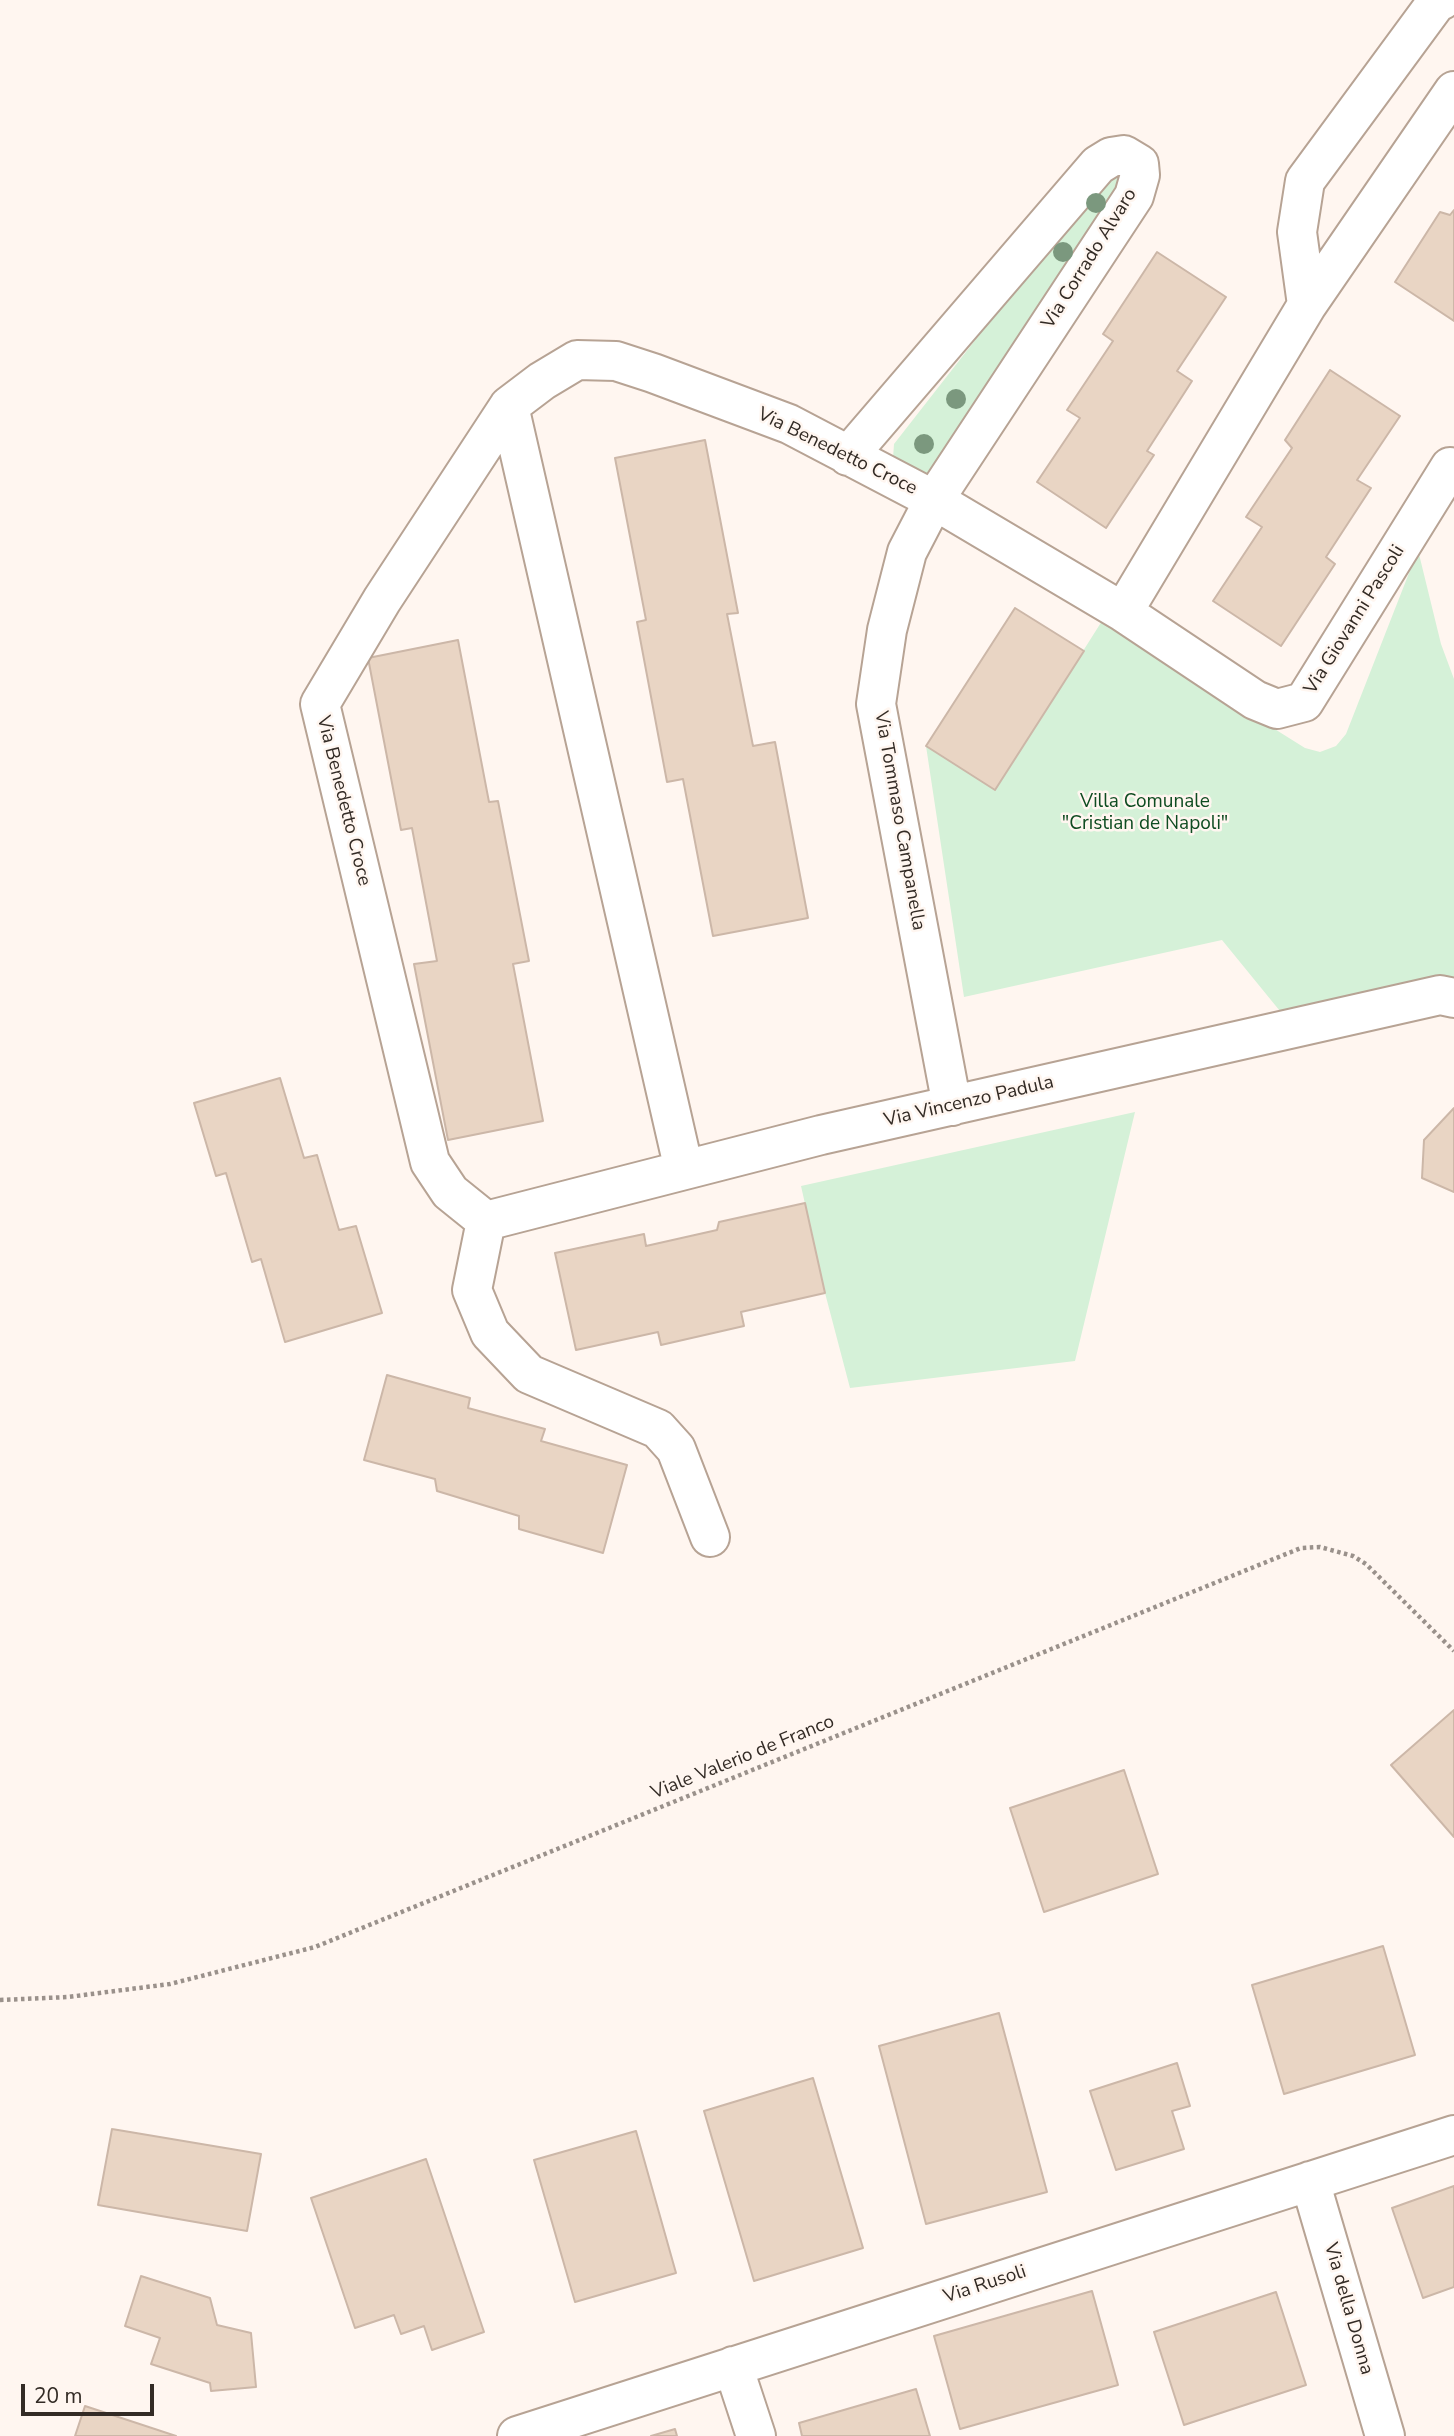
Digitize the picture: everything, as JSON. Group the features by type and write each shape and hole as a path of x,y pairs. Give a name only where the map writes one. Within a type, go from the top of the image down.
{"street":[{"path":"1307,305 1297,232 1305,181 1436,3 1442,0"},
{"path":"1123,612 1307,305 1454,91"},
{"name":"Via Corrado Alvaro","path":"848,456 1098,165 1111,157 1124,155 1133,159 1139,164 1140,175 1134,196 934,500"},
{"name":"Via Benedetto Croce","path":"486,1221 450,1192 430,1162 320,704 382,600 509,406 542,381 577,360 616,361 789,424 934,500 1123,612"},
{"path":"509,406 684,1170"},
{"name":"Via Giovanni Pascoli","path":"1123,612 1255,700 1278,709 1304,702 1450,467"},
{"name":"Via Tommaso Campanella","path":"934,500 907,552 887,630 876,704 952,1106"},
{"name":"Via Vincenzo Padula","path":"486,1221 897,1111 952,1106 1440,995 1454,998"},
{"path":"486,1221 472,1290 490,1333 529,1374 658,1429 676,1448 710,1537"},
{"name":"Via Rusoli","path":"517,2436 1454,2135"},
{"name":"Via della Donna","path":"1310,2182 1385,2436"},
{"path":"733,2366 755,2436"}],"path":[{"name":"Viale Valerio de Franco","path":"0,2000 68,1997 170,1984 315,1947 1301,1548 1320,1547 1334,1550 1366,1563 1454,1651"}],"green space":[{"path":"1121,172 1123,185 930,471 923,478 893,458 894,444 1105,174"},
{"name":"Villa Comunale \"Cristian de Napoli\"","path":"1418,550 1441,644 1454,679 1454,985 1284,1016 1222,940 964,997 926,746 995,790 1102,621 1305,748 1320,752 1336,746 1346,734"},
{"path":"1135,1112 1075,1361 850,1388 801,1186"}],"building":[{"path":"1454,210 1454,321 1395,282 1440,212 1450,215"},
{"path":"1157,252 1226,297 1177,371 1192,381 1147,451 1154,455 1106,528 1037,482 1080,418 1067,410 1113,341 1103,334"},
{"path":"1330,370 1400,416 1357,480 1371,488 1326,557 1335,564 1281,646 1213,601 1262,527 1246,517 1292,448 1285,440"},
{"path":"705,440 738,613 727,614 753,746 775,742 808,918 713,936 683,779 667,782 637,622 646,620 615,458"},
{"path":"1015,608 1084,651 995,790 926,746"},
{"path":"458,640 489,802 498,801 529,961 513,964 543,1121 448,1140 414,964 437,961 412,828 401,830 368,658"},
{"path":"280,1078 304,1158 317,1155 339,1230 356,1226 382,1313 285,1342 261,1259 252,1262 226,1173 216,1176 194,1103"},
{"path":"1454,1108 1454,1192 1422,1178 1424,1140"},
{"path":"805,1203 825,1293 741,1312 744,1326 661,1345 658,1332 576,1350 555,1253 644,1234 646,1246 717,1230 719,1222"},
{"path":"387,1375 470,1398 468,1408 545,1429 541,1441 627,1465 603,1553 519,1529 519,1516 437,1491 435,1479 364,1460"},
{"path":"1454,1710 1454,1837 1391,1765"},
{"path":"1124,1770 1158,1874 1044,1912 1010,1808"},
{"path":"1383,1946 1415,2055 1284,2094 1252,1985"},
{"path":"999,2013 1047,2192 926,2224 879,2046"},
{"path":"1177,2063 1190,2106 1172,2111 1184,2149 1116,2170 1090,2091"},
{"path":"813,2078 863,2248 754,2281 704,2111"},
{"path":"112,2129 261,2154 247,2231 98,2205"},
{"path":"636,2131 676,2273 575,2302 534,2160"},
{"path":"426,2159 484,2332 432,2350 424,2326 401,2334 394,2315 355,2328 311,2198"},
{"path":"1454,2186 1454,2287 1423,2298 1392,2208"},
{"path":"141,2276 210,2298 217,2325 251,2333 256,2387 211,2391 210,2383 151,2364 160,2338 125,2326"},
{"path":"1092,2291 1118,2385 960,2429 934,2336"},
{"path":"1276,2292 1306,2385 1184,2425 1154,2332"},
{"path":"916,2389 930,2436 802,2436 799,2423"},
{"path":"85,2406 176,2436 75,2436"},
{"path":"675,2429 677,2436 651,2436"}]}
